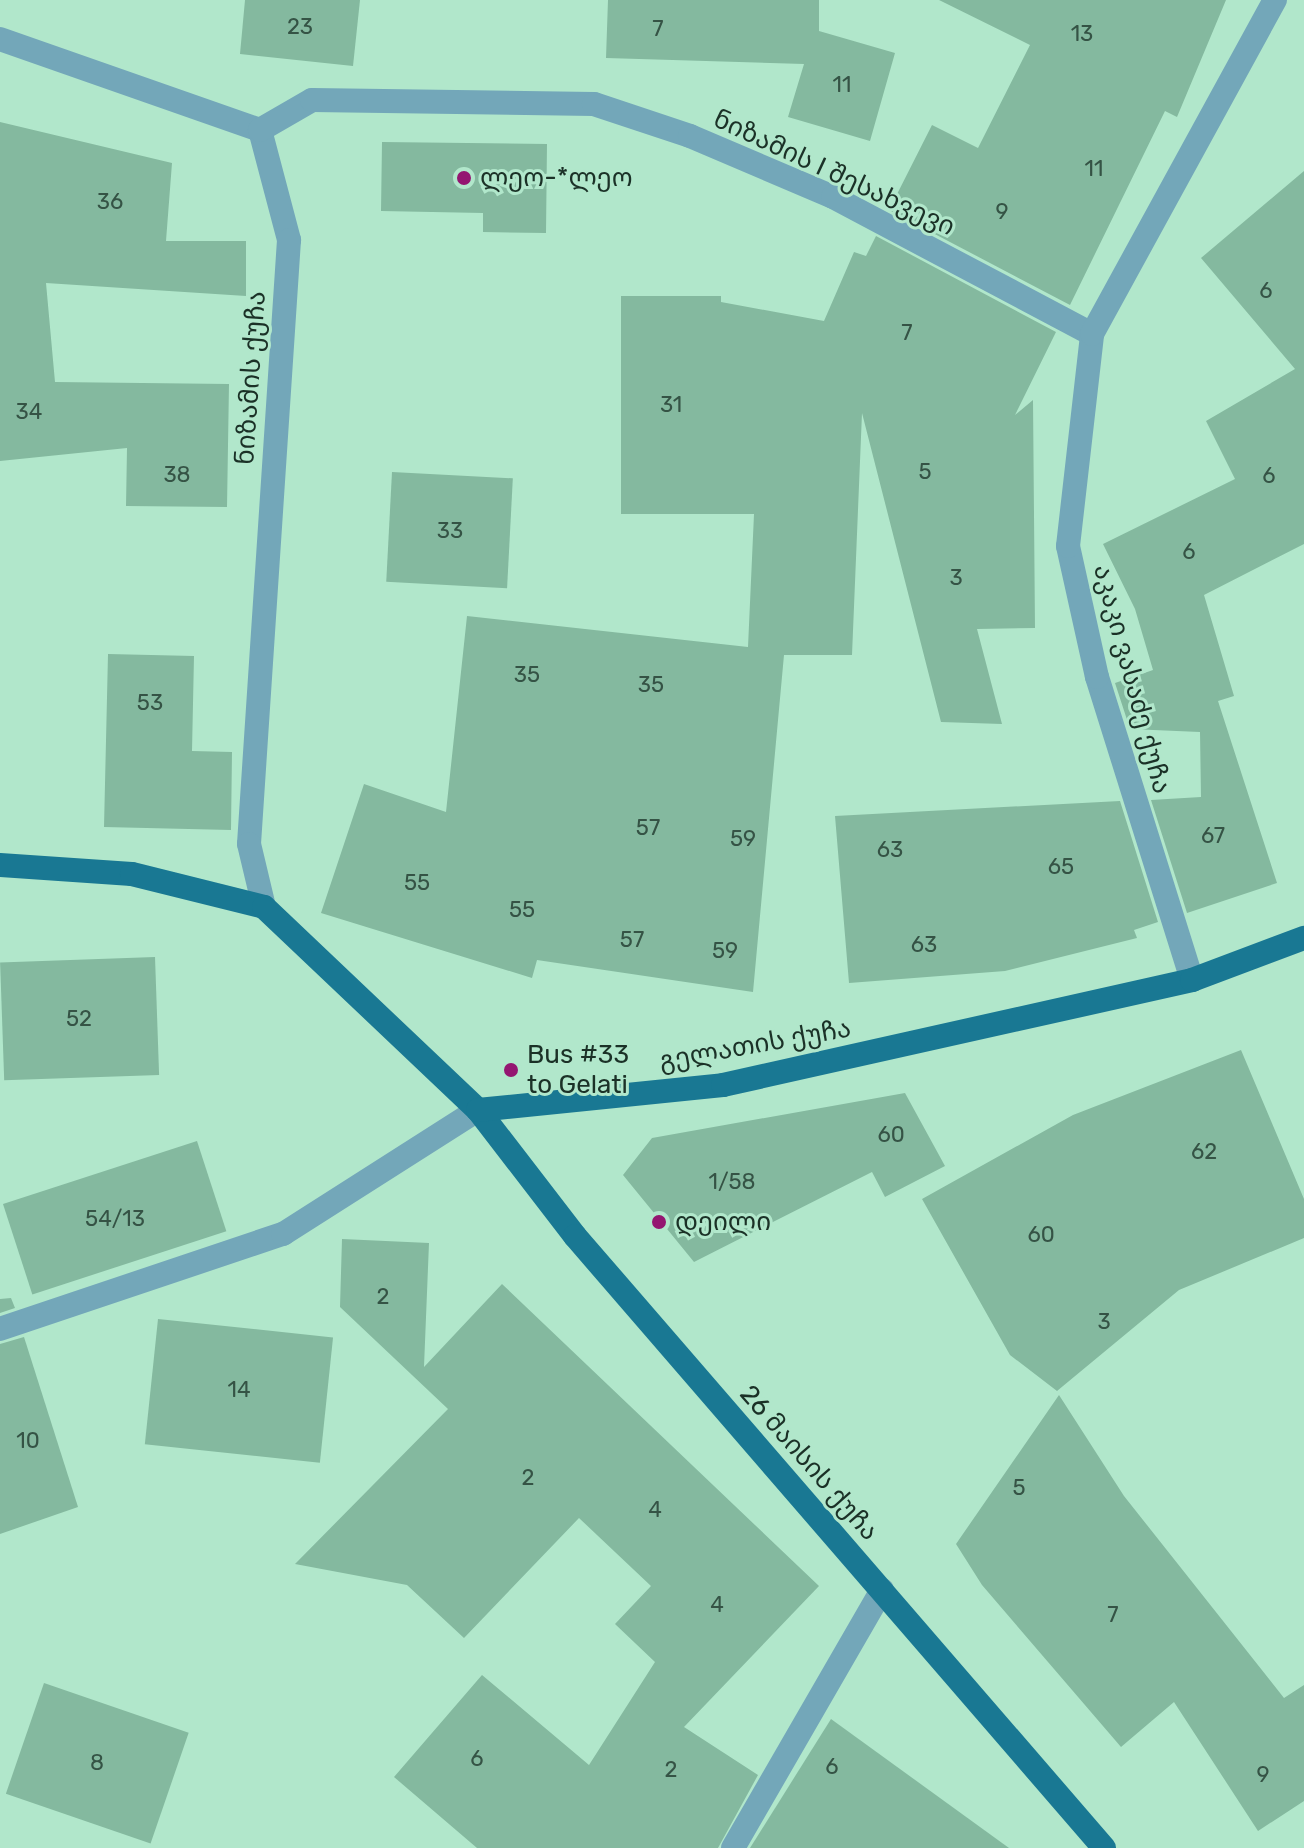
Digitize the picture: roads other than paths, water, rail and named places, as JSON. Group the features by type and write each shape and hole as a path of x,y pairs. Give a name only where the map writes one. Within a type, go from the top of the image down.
{"main road":[{"path":"0,865 132,874 264,907 478,1110"},
{"name":"გელათის ქუჩა","path":"478,1110 723,1085 1192,980 1304,938"},
{"name":"26 მაისის ქუჩა","path":"478,1110 575,1236 1104,1848"}],"street":[{"name":"აკაკი ვასაძე ქუჩა","path":"1192,980 1097,677 1068,546 1092,334 1275,0"},
{"path":"0,39 260,130"},
{"name":"ნიზამის I შესახვევი","path":"260,130 312,100 594,104 690,136 833,197 1092,334"},
{"name":"ნიზამის ქუჩა","path":"260,130 289,240 249,844 264,907"},
{"path":"0,1329 283,1234 478,1110"},
{"path":"733,1848 882,1590"}],"place":[{"name":"ლეო-*ლეო","path":"464,178"},
{"name":"Bus #33 to Gelati","path":"511,1070"},
{"name":"დეილი","path":"659,1222"}]}
